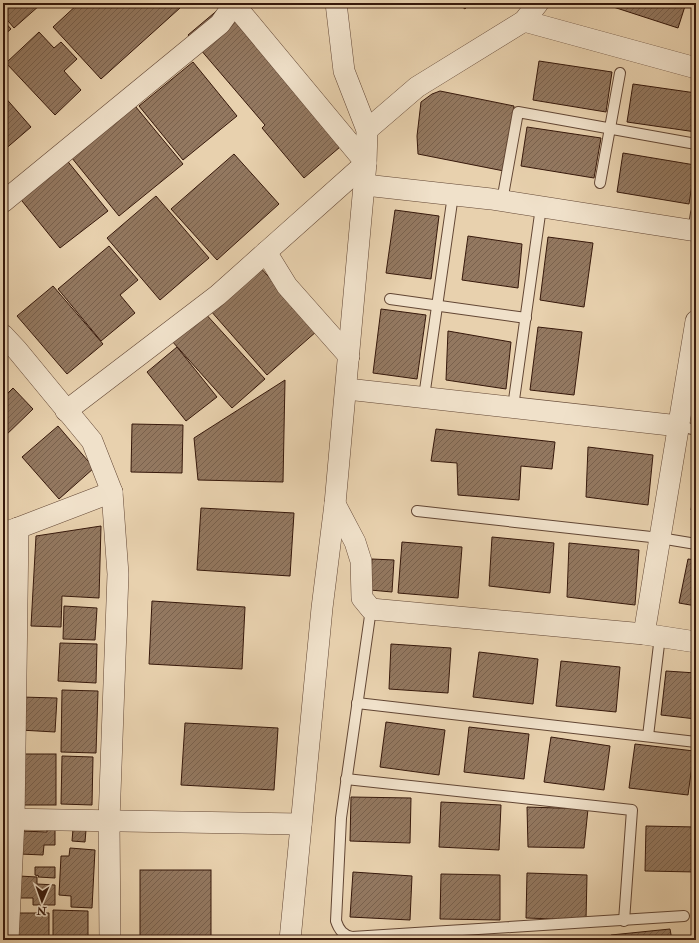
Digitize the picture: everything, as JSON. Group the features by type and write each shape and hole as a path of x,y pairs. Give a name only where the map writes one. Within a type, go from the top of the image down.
{"street":[{"path":"290,940 322,608 347,389 365,185 367,130 344,70 336,3"},
{"path":"367,130 417,87 524,21 538,3"},
{"path":"3,202 220,24 234,4 366,163"},
{"path":"524,21 696,68"},
{"path":"66,411 218,295 366,163"},
{"path":"365,185 695,225"},
{"path":"266,252 287,286 349,356"},
{"path":"3,335 92,441 112,492 118,574 110,821 110,940"},
{"path":"652,635 660,538 687,428 695,336"},
{"path":"347,389 687,428"},
{"path":"8,940 10,531 112,492"},
{"path":"335,504 355,542 361,561 362,598 371,609 652,635 696,642"},
{"path":"9,820 301,824"}],"lane":[{"path":"600,183 620,73"},
{"path":"502,201 518,112 696,144"},
{"path":"424,397 453,195"},
{"path":"513,407 542,207"},
{"path":"390,299 526,318"},
{"path":"417,511 660,538 696,544"},
{"path":"371,609 340,818 336,921 341,932 352,937 624,921 684,916"},
{"path":"648,736 652,635"},
{"path":"357,703 696,742"},
{"path":"346,779 632,810 624,921"}],"building":[{"path":"3,3 38,3 40,5 14,28 3,15"},
{"path":"79,3 176,3 180,8 101,79 53,27"},
{"path":"226,3 340,147 304,178 262,128 265,125 188,35"},
{"path":"457,3 470,3 465,9"},
{"path":"601,3 686,3 678,28"},
{"path":"3,20 11,29 3,36"},
{"path":"39,32 54,48 61,42 77,59 64,71 81,90 55,115 6,63"},
{"path":"539,61 612,72 606,112 533,100"},
{"path":"193,62 237,116 183,160 139,106"},
{"path":"633,84 696,93 696,132 627,122"},
{"path":"440,91 514,106 504,171 418,154 417,136 421,102 432,94"},
{"path":"3,95 31,127 3,151"},
{"path":"131,101 183,164 119,216 67,152"},
{"path":"527,127 601,138 594,178 521,166"},
{"path":"623,153 695,165 689,204 617,192"},
{"path":"234,154 279,204 217,260 171,209"},
{"path":"65,158 108,211 60,248 18,196"},
{"path":"156,196 209,258 160,300 107,238"},
{"path":"395,210 439,216 431,279 386,273"},
{"path":"468,236 522,244 518,288 462,280"},
{"path":"548,237 593,243 584,307 540,300"},
{"path":"109,246 138,280 120,295 135,313 101,341 58,289"},
{"path":"259,266 317,331 267,375 210,310"},
{"path":"53,286 103,344 67,374 17,316"},
{"path":"381,309 426,315 417,379 373,373"},
{"path":"203,311 265,379 232,408 171,340"},
{"path":"538,327 582,332 574,395 530,390"},
{"path":"448,331 511,342 506,389 446,380"},
{"path":"177,347 217,397 186,421 147,372"},
{"path":"285,380 283,482 198,480 194,438"},
{"path":"13,388 33,409 3,438 3,398"},
{"path":"132,424 183,425 182,473 131,472"},
{"path":"58,426 94,468 59,499 22,457"},
{"path":"436,429 555,442 552,469 521,466 519,500 458,495 457,463 431,461"},
{"path":"588,447 653,455 648,505 586,497"},
{"path":"696,479 696,511 691,510"},
{"path":"201,508 294,513 290,576 197,570"},
{"path":"101,526 99,598 62,596 61,627 31,626 36,536"},
{"path":"492,537 554,543 550,593 489,586"},
{"path":"402,542 462,547 458,598 398,593"},
{"path":"569,543 639,550 635,605 567,597"},
{"path":"3,558 9,558 9,592 3,592"},
{"path":"372,559 394,560 392,592 370,590"},
{"path":"688,559 696,560 696,606 679,603"},
{"path":"152,601 245,607 242,669 149,664"},
{"path":"64,606 97,608 95,640 63,639"},
{"path":"3,607 8,607 5,651 3,650"},
{"path":"60,643 97,644 96,683 58,681"},
{"path":"391,644 451,648 448,693 389,689"},
{"path":"479,652 538,659 533,704 473,697"},
{"path":"561,661 620,667 616,712 556,706"},
{"path":"666,671 696,673 696,719 661,715"},
{"path":"62,690 98,691 96,753 61,752"},
{"path":"21,697 57,698 55,732 20,730"},
{"path":"386,722 445,730 439,775 380,767"},
{"path":"185,723 278,728 274,790 181,785"},
{"path":"469,727 529,734 524,779 464,772"},
{"path":"551,737 610,746 604,790 544,782"},
{"path":"635,744 694,751 688,795 629,788"},
{"path":"24,754 56,754 56,805 24,805"},
{"path":"62,756 93,757 92,805 61,804"},
{"path":"351,797 411,798 410,843 350,841"},
{"path":"441,802 501,805 499,850 439,847"},
{"path":"527,807 588,809 584,848 528,847"},
{"path":"646,826 696,827 696,872 645,871"},
{"path":"47,827 55,828 55,845 44,845 43,855 20,854 21,831 47,832"},
{"path":"73,829 86,830 85,842 72,841"},
{"path":"70,848 95,850 92,908 71,907 71,896 59,895 61,856 69,856"},
{"path":"35,867 55,867 55,878 38,877 39,876 35,875"},
{"path":"140,870 211,870 211,940 140,940"},
{"path":"353,872 412,876 410,920 350,917"},
{"path":"527,873 587,875 586,920 526,918"},
{"path":"441,874 500,875 500,920 440,919"},
{"path":"19,876 37,877 37,884 55,885 55,905 33,905 33,898 19,898"},
{"path":"53,910 88,911 88,940 53,940"},
{"path":"19,913 49,913 49,940 18,940"},
{"path":"670,929 672,940 611,940 611,935"}]}
